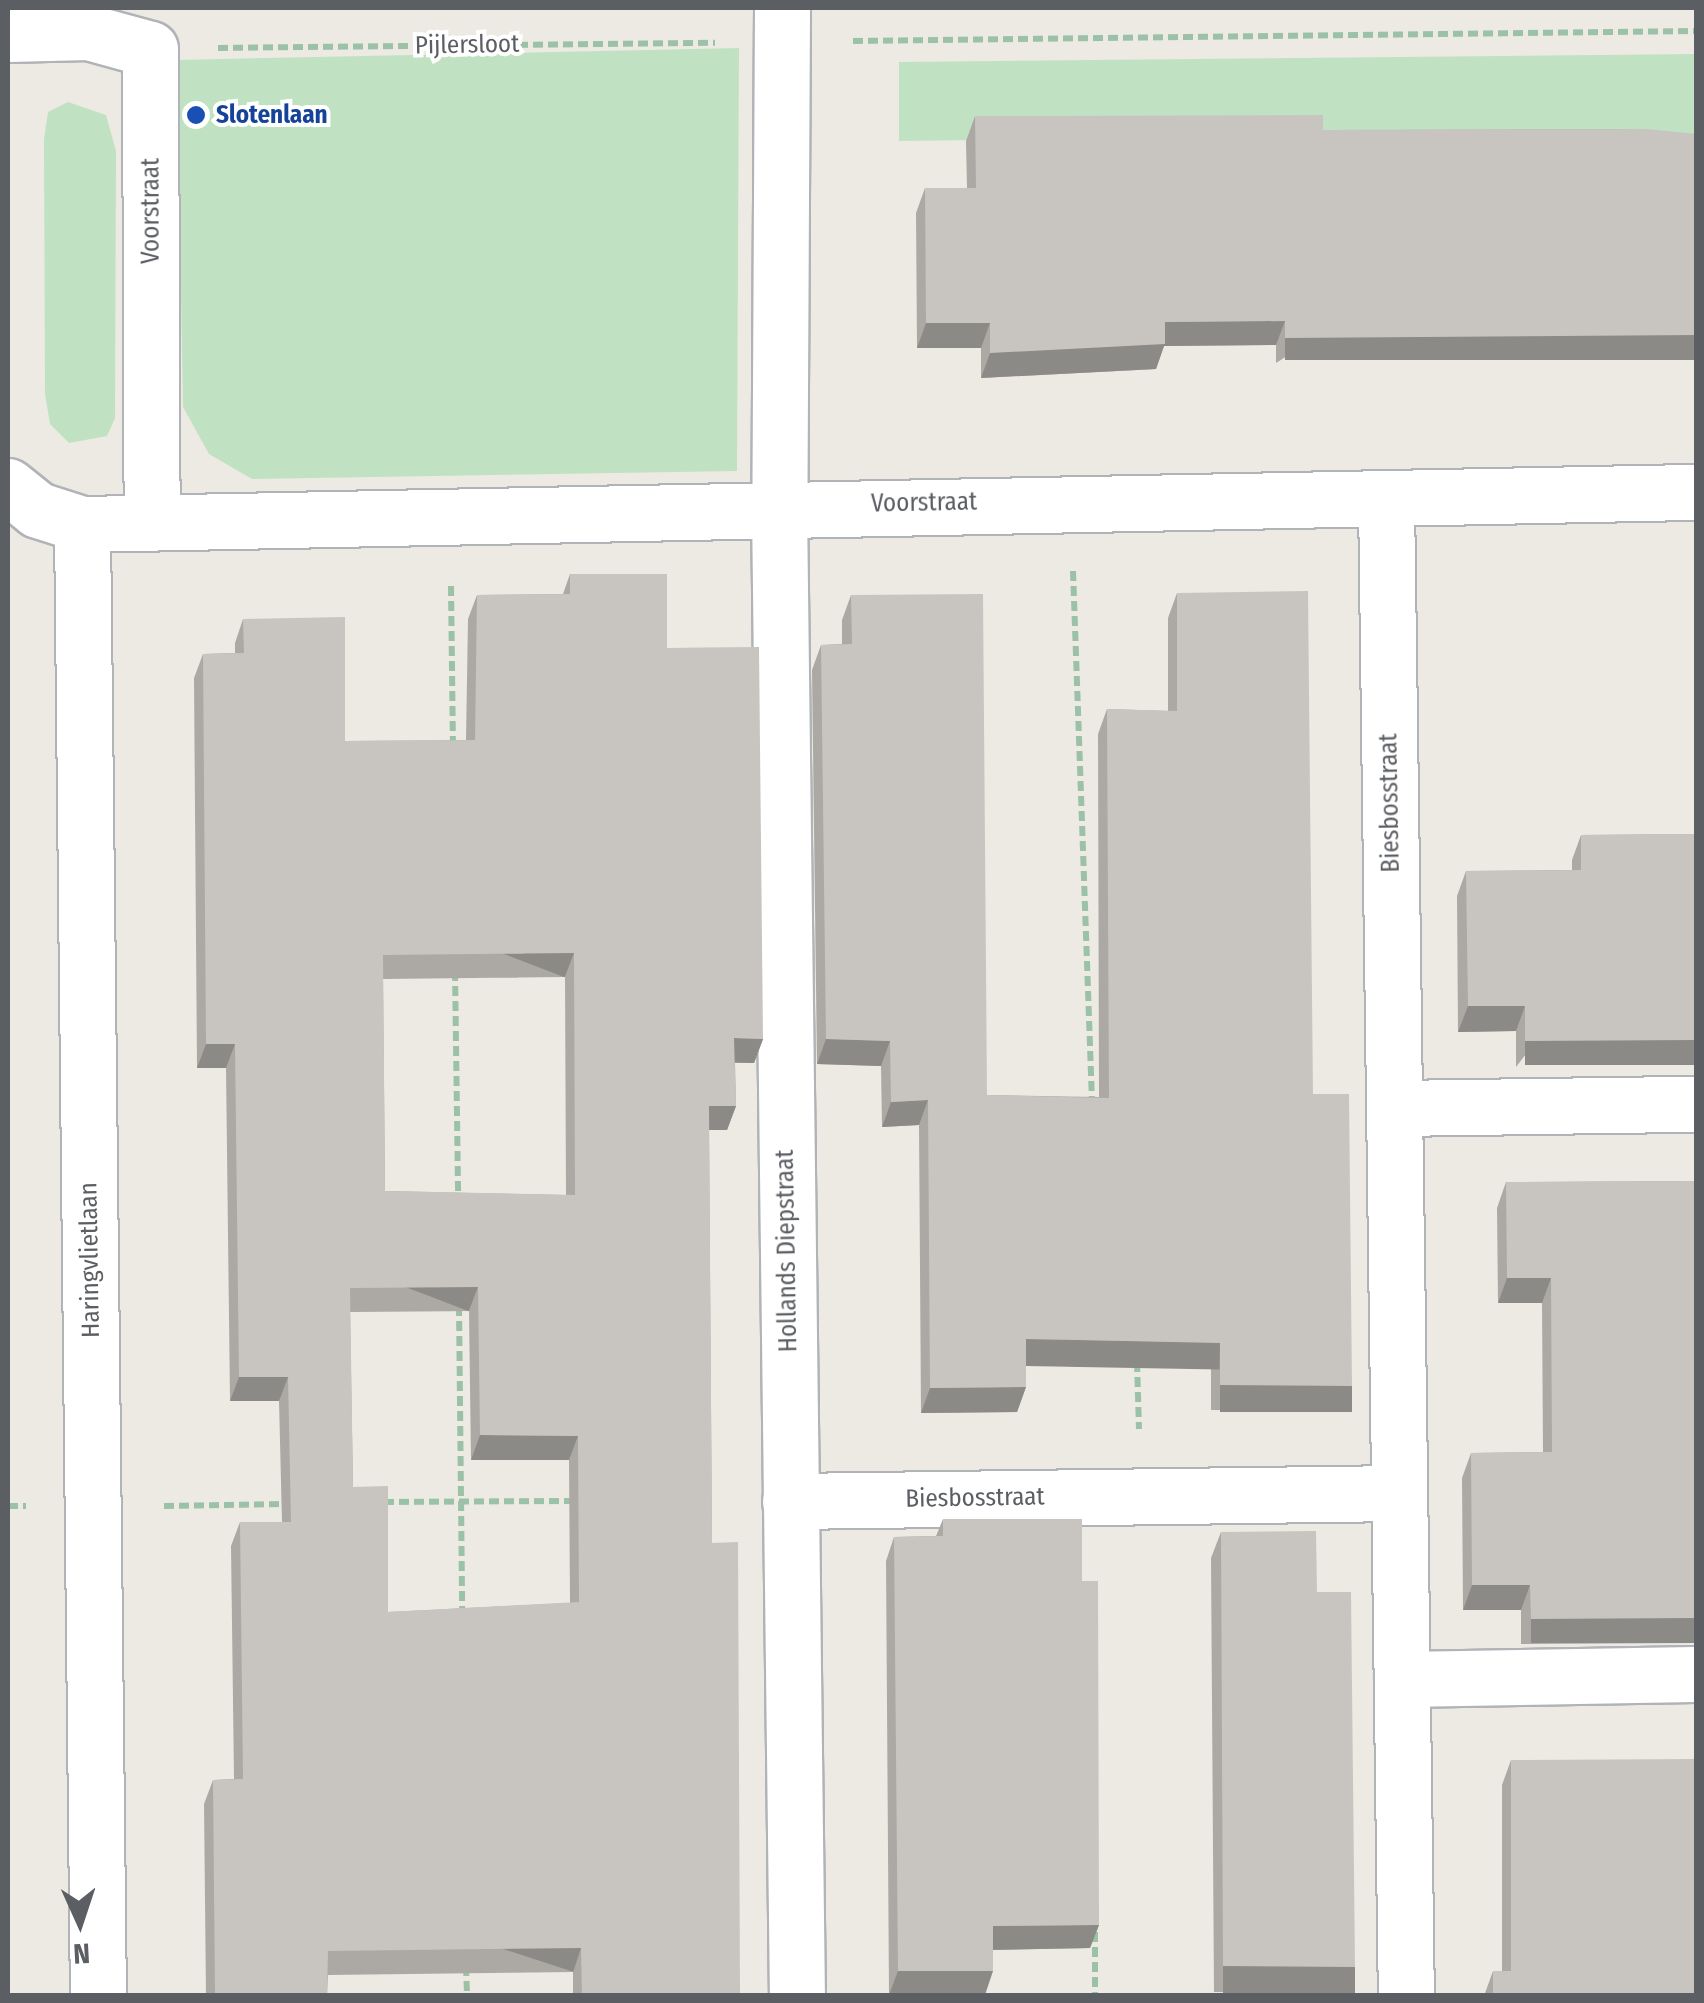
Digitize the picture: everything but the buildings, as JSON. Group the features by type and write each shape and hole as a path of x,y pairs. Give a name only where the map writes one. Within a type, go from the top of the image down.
{"street":[{"path":"8,34 88,20 150,48"},
{"path":"779,506 783,25"},
{"name":"Voorstraat","path":"150,48 152,517"},
{"name":"Voorstraat","path":"8,486 38,510 82,524 152,517 1696,492"},
{"name":"Biesbosstraat","path":"1386,498 1406,1996"},
{"name":"Hollands Diepstraat","path":"779,506 797,1996"},
{"name":"Haringvlietlaan","path":"82,524 98,1996"},
{"path":"1394,1108 1696,1104"},
{"name":"Biesbosstraat","path":"790,1501 1399,1493"},
{"path":"1402,1678 1696,1674"}],"path":[{"name":"Pijlersloot","path":"150,48 783,25 1696,31"},
{"path":"1071,501 1093,1118"},
{"path":"450,515 453,771"},
{"path":"455,949 458,1205"},
{"path":"459,1284 462,1620"},
{"path":"1137,1356 1142,1496"},
{"path":"364,1502 596,1501"},
{"path":"8,1506 306,1503"},
{"path":"1095,1916 1095,1996"},
{"path":"466,1956 467,1996"}],"green space":[{"path":"739,48 737,471 252,479 209,454 183,407 177,60"},
{"path":"1696,54 1696,158 1363,135 899,141 899,62"},
{"path":"68,102 106,115 116,151 115,418 107,436 69,443 50,424 45,394 44,139 48,112"}],"place":[{"name":"Slotenlaan","path":"196,115"}]}
